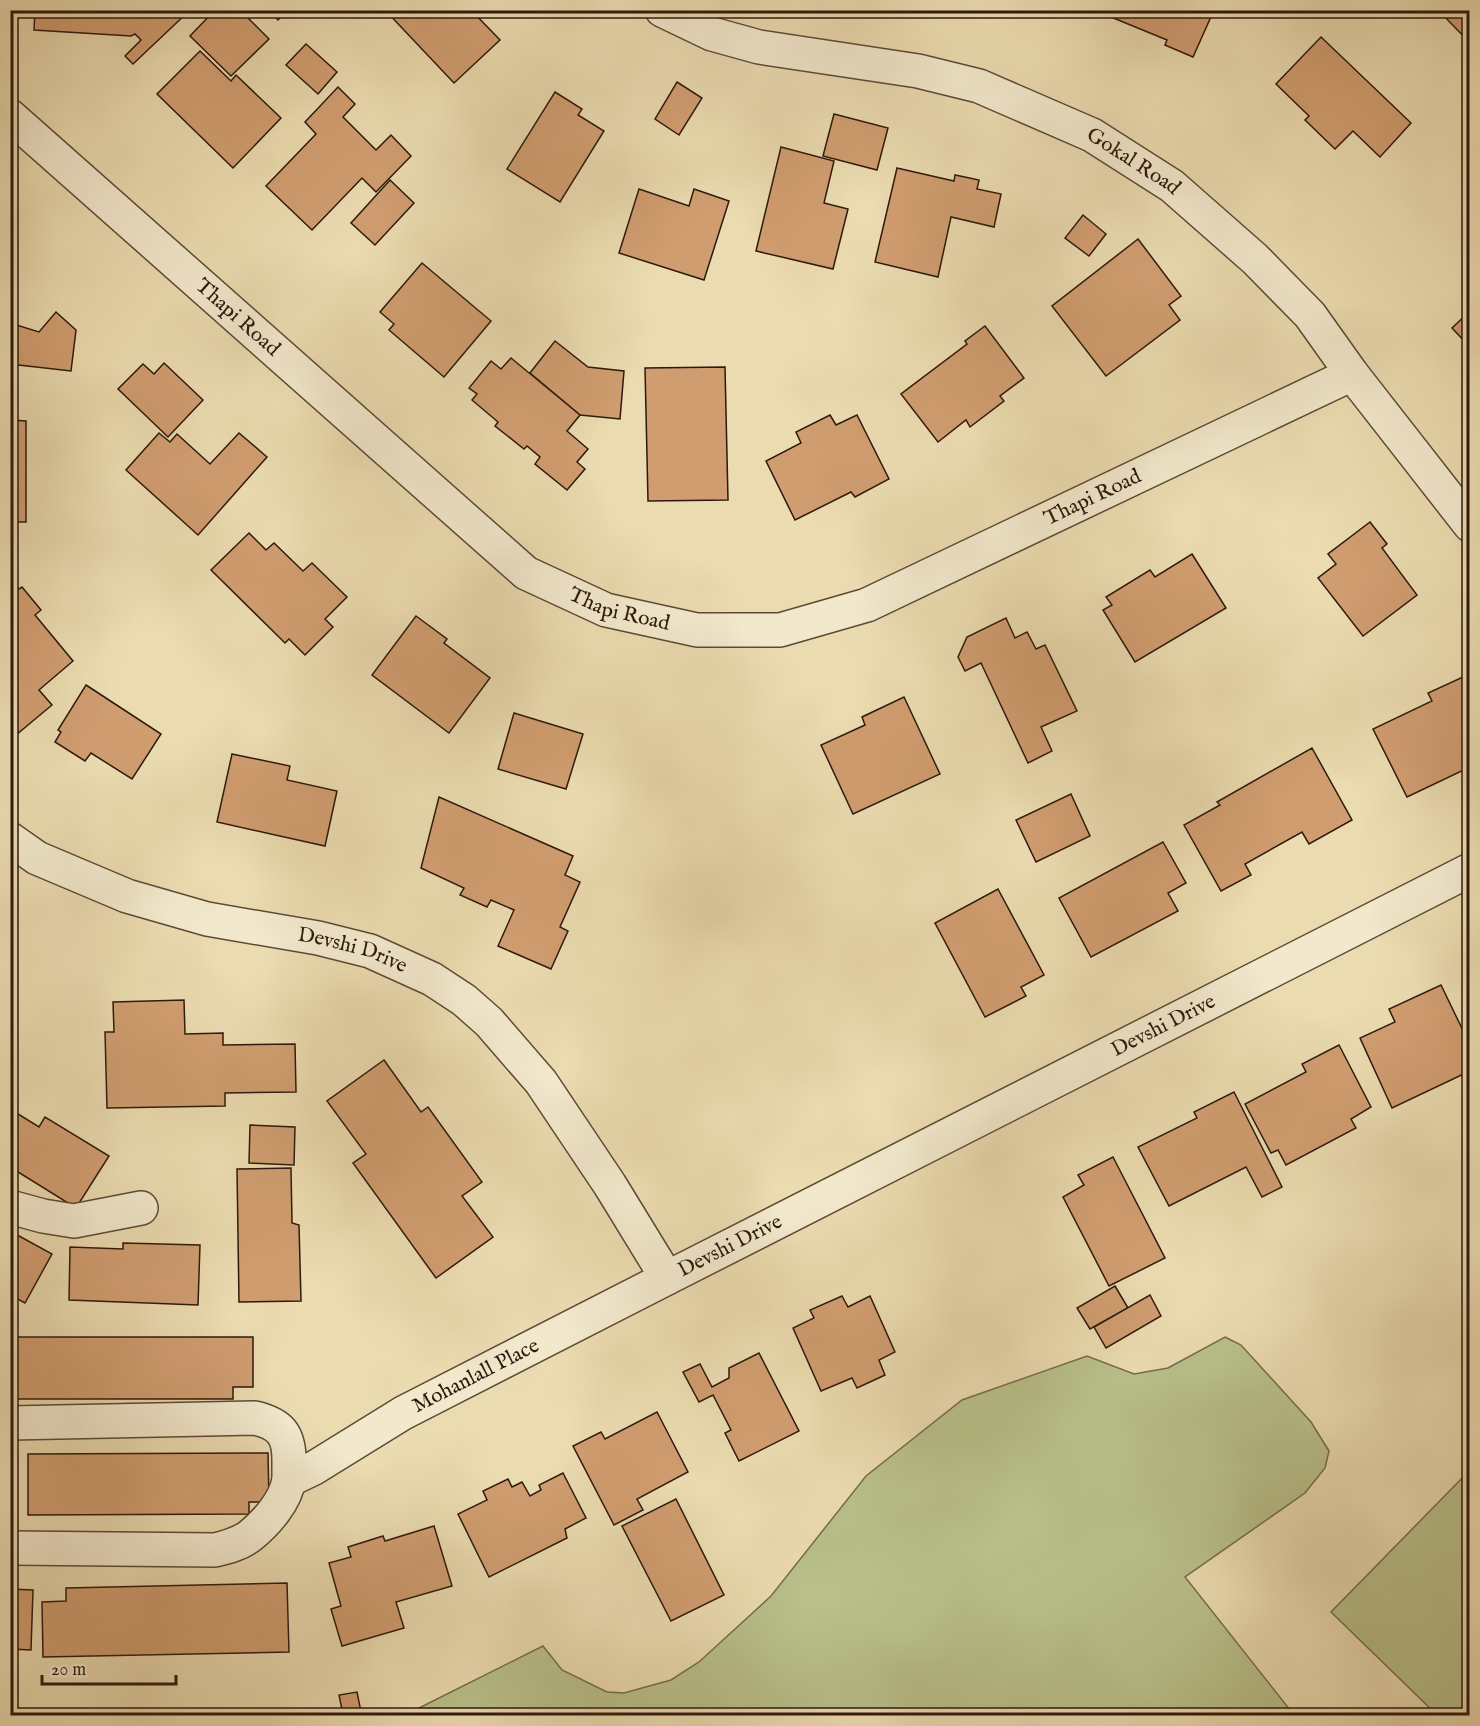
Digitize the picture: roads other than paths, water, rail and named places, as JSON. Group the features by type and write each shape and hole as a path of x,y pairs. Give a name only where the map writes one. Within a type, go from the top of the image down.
{"street":[{"name":"Gokal Road","path":"662,10 712,34 759,47 918,71 979,86 1092,135 1172,186 1255,259 1310,315 1352,374 1470,525"},
{"name":"Thapi Road","path":"10,116 526,573 606,610 697,630 780,630 867,605 1352,374"},
{"name":"Devshi Drive","path":"10,839 37,858 128,896 207,919 318,938 369,951 432,979 448,989 489,1023 541,1082 610,1185 667,1278 1470,870"},
{"path":"10,1207 74,1221 141,1208"},
{"name":"Mohanlall Place","path":"289,1480 314,1468 403,1413 667,1278"},
{"path":"10,1423 255,1418 267,1421 282,1432 289,1453 289,1480 279,1503 265,1522 234,1545 215,1550 10,1548"}]}
